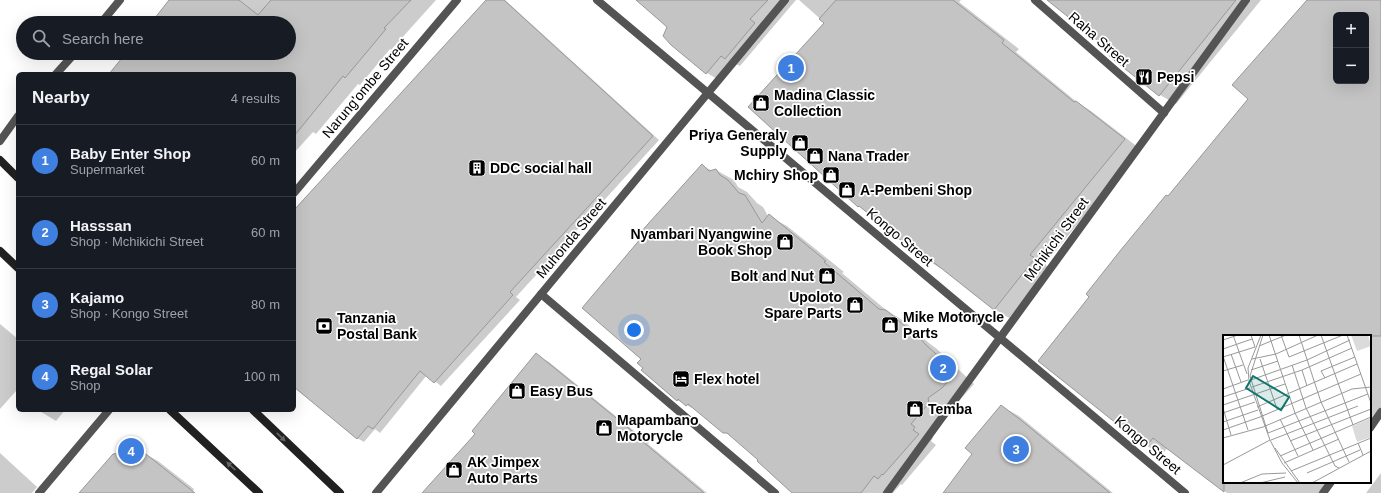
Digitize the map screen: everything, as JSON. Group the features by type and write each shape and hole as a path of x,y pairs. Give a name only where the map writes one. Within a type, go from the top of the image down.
{"street":[{"path":"107,16 120,0"},
{"name":"Narung'ombe Street","path":"296,191 457,0"},
{"name":"Kongo Street","path":"597,0 1185,493"},
{"name":"Muhonda Street","path":"376,493 785,0"},
{"name":"Raha Street","path":"1036,0 1164,113"},
{"name":"Mchikichi Street","path":"887,493 1246,0"},
{"path":"58,72 69,60"},
{"path":"0,142 16,119"},
{"path":"0,160 16,176"},
{"path":"0,251 16,266"},
{"path":"541,294 775,493"},
{"path":"39,493 107,412"},
{"path":"172,412 259,493"},
{"path":"255,412 340,493"},
{"path":"1371,427 1381,412"},
{"path":"1323,493 1330,483"}],"building":[{"path":"169,0 239,0 258,15 271,0 411,0 384,28 386,29 345,78 343,76 296,134 296,72 111,72 120,60 296,60 296,16 156,16"},
{"name":"DDC social hall","path":"486,0 504,0 653,136 510,292 513,295 434,383 420,371 373,429 368,426 357,439 296,389 296,208"},
{"path":"636,0 768,0 750,19 755,23 725,59 721,56 706,74 671,45 663,36 667,27"},
{"path":"836,0 953,0 1004,40 1002,43 1074,102 1076,101 1125,139 1030,255 1035,258 994,310 927,257 925,260 859,206 858,207 748,107 824,23 819,19"},
{"path":"1047,0 1236,0 1159,96 1109,56 1112,52"},
{"path":"1307,0 1381,0 1381,336 1223,335 1224,492 1153,438 1146,447 1038,361 1089,297 1086,294 1166,195 1168,196 1248,99 1232,85"},
{"path":"702,164 709,171 716,169 720,175 728,180 739,193 745,195 762,223 769,214 826,261 824,262 879,309 886,310 919,337 956,372 942,388 928,398 929,403 911,424 915,427 913,430 919,434 883,475 882,474 878,479 874,476 861,493 792,493 727,433 723,433 688,404 686,406 678,399 677,401 641,370 643,368 637,363 641,359 582,308 642,237 639,234"},
{"path":"536,353 637,435 636,436 704,493 422,493 475,434 472,431"},
{"path":"1001,405 1110,493 943,493 972,454 965,448"},
{"path":"142,451 195,493 79,493 113,454"}],"place":[{"name":"Baby Enter Shop","path":"791,68"},
{"name":"Pepsi","path":"1144,77"},
{"name":"Madina Classic Collection","path":"761,103"},
{"name":"Priya Generaly Supply","path":"800,143"},
{"name":"Nana Trader","path":"815,156"},
{"name":"DDC social hall","path":"477,168"},
{"name":"Mchiry Shop","path":"831,175"},
{"name":"A-Pembeni Shop","path":"847,190"},
{"name":"Nyambari Nyangwine Book Shop","path":"785,242"},
{"name":"Bolt and Nut","path":"827,276"},
{"name":"Upoloto Spare Parts","path":"855,305"},
{"name":"Mike Motorycle Parts","path":"890,325"},
{"name":"Tanzania Postal Bank","path":"324,326"},
{"name":"Hasssan","path":"943,368"},
{"name":"Flex hotel","path":"681,379"},
{"name":"Easy Bus","path":"517,391"},
{"name":"Temba","path":"915,409"},
{"name":"Mapambano Motorycle","path":"604,428"},
{"name":"Kajamo","path":"1016,449"},
{"name":"Regal Solar","path":"131,451"},
{"name":"AK Jimpex Auto Parts","path":"454,470"}]}
